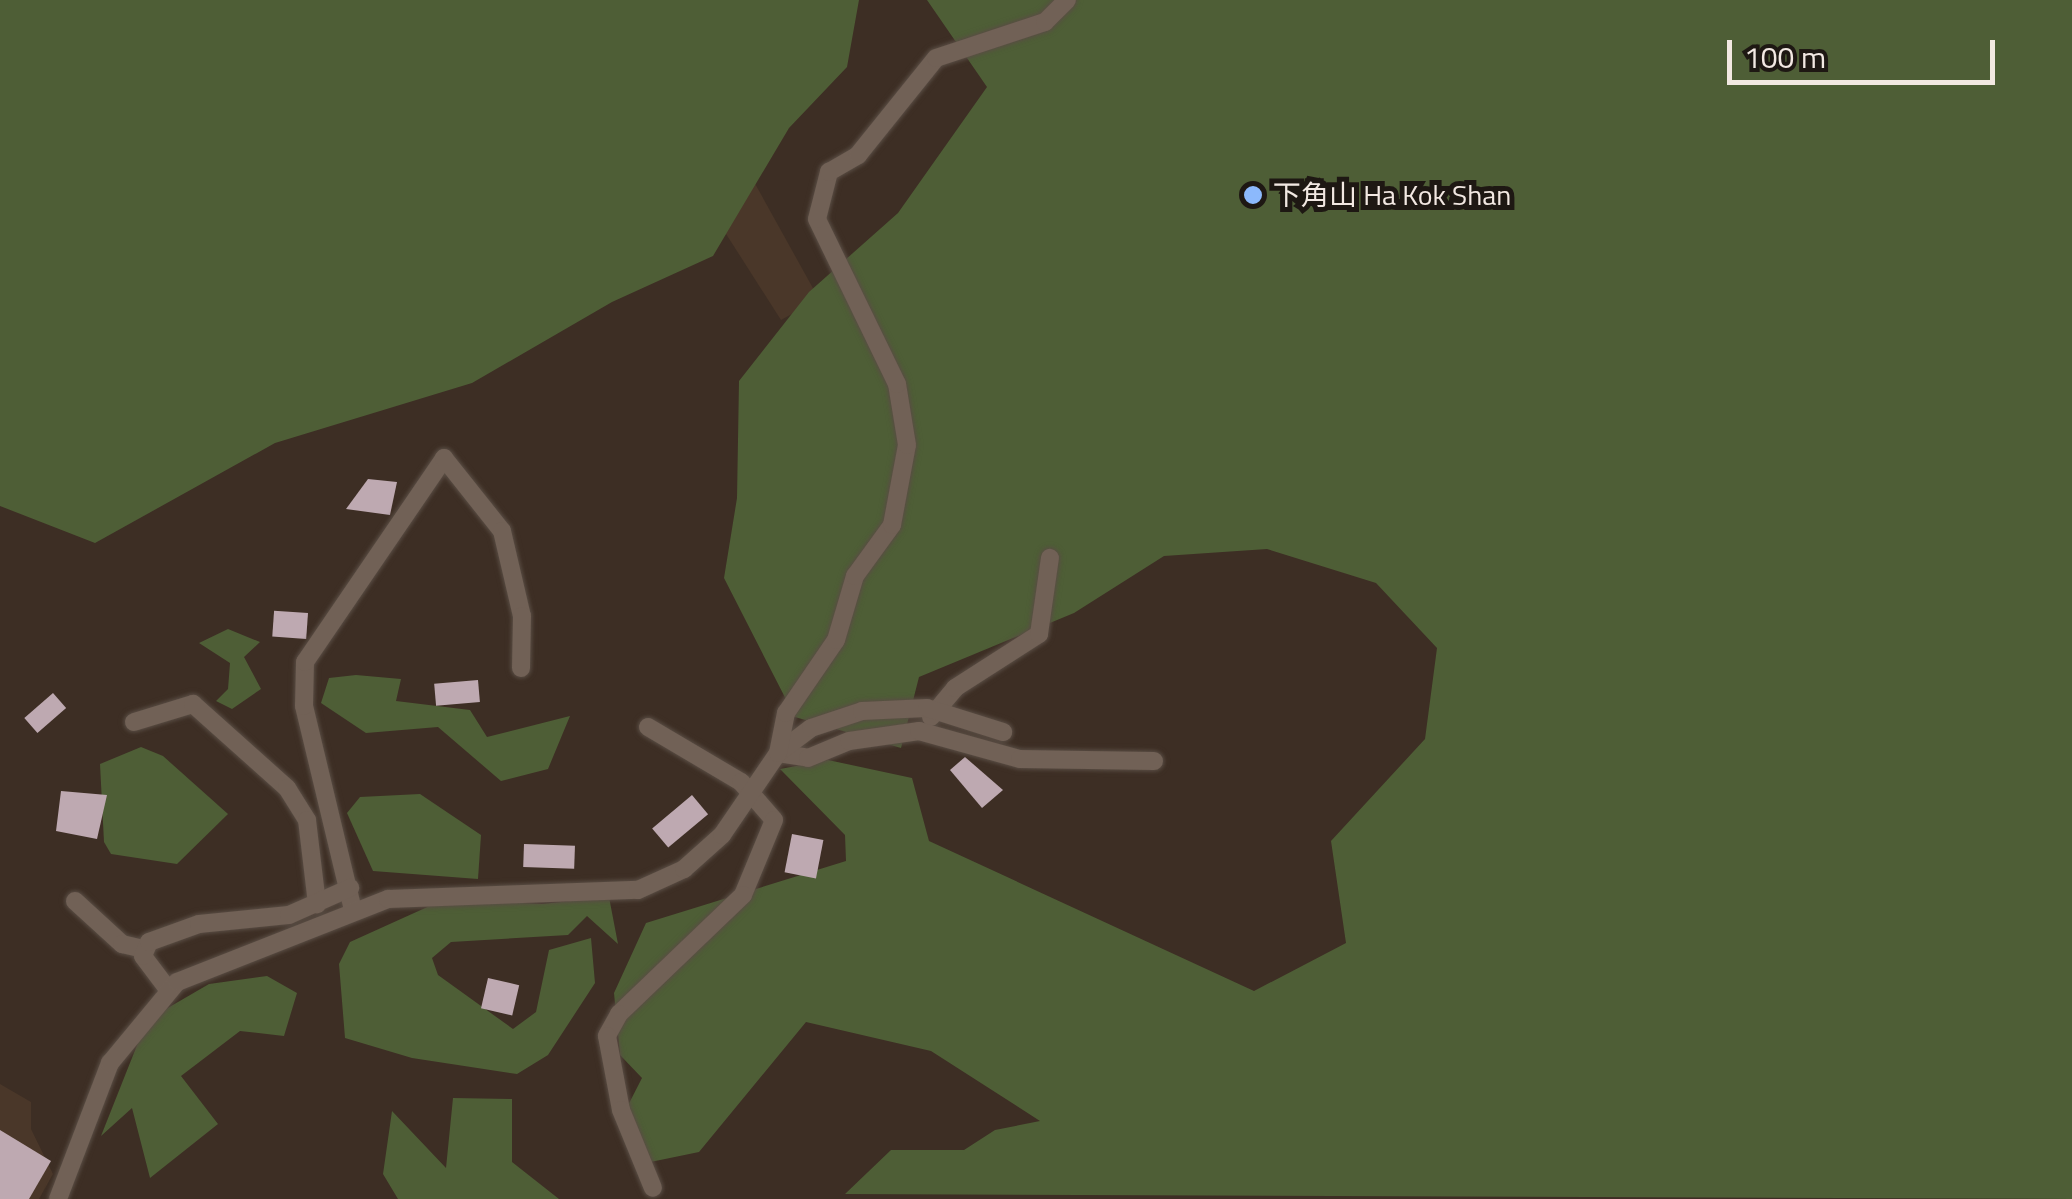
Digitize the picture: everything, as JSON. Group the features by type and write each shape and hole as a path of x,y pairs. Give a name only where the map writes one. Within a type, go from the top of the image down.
{"street":[{"path":"58,1199 110,1064 167,988 353,910 422,893 638,890 684,869 753,795 778,753 786,713 836,640 855,576 892,525 907,444 897,384 817,219 829,172 858,155 936,58 1045,22 1066,0"},
{"path":"353,910 306,718 305,662 444,458 502,531 522,616 521,668"},
{"path":"919,731 955,688 1039,634 1050,558"},
{"path":"134,722 193,704 287,788 307,820 317,904"},
{"path":"778,753 812,728 862,711 937,711 1003,732"},
{"path":"648,727 753,795 774,820 743,894 619,1014 607,1036 621,1110 653,1188"},
{"path":"778,753 808,758 849,741 919,731 1020,759 1154,761"},
{"path":"74,901 122,944 143,949 199,924 289,915 350,888"},
{"path":"143,949 167,988"}],"shaded area":[{"path":"738,153 819,299 781,320 682,165"},
{"path":"0,1084 31,1102 31,1129 53,1174 39,1199 0,1199"}],"green space":[{"path":"0,0 859,0 847,67 789,128 713,256 612,302 472,383 275,443 95,543 0,506"},
{"path":"927,0 2072,0 2072,1199 845,1194 891,1150 964,1150 995,1130 1040,1121 931,1051 806,1022 699,1152 636,1165 622,1117 642,1078 620,1055 614,993 646,923 846,861 845,835 780,769 828,760 912,778 929,841 1254,991 1346,943 1331,841 1425,739 1437,648 1376,583 1267,549 1164,556 1074,613 919,677 901,748 795,717 724,578 737,498 739,381 809,292 898,213 987,87"},
{"path":"228,629 260,642 244,657 261,689 232,709 216,701 228,689 230,663 199,643"},
{"path":"356,675 401,679 396,701 470,710 487,737 570,716 548,769 501,781 438,727 366,733 321,703 329,678"},
{"path":"141,747 163,756 228,814 177,864 111,854 104,842 100,764"},
{"path":"420,794 481,835 478,879 373,871 347,813 360,797"},
{"path":"609,897 618,944 587,916 568,935 451,942 432,958 438,975 513,1029 536,1012 549,950 591,938 595,983 548,1055 517,1074 412,1058 345,1038 339,964 350,942 445,899 542,904"},
{"path":"267,976 297,993 284,1036 240,1031 181,1076 218,1124 150,1178 132,1108 101,1136 147,1020 209,984"},
{"path":"453,1098 512,1099 512,1162 559,1199 398,1199 383,1174 392,1111 446,1168"}],"building":[{"path":"368,479 397,482 390,515 346,509"},
{"path":"274,611 308,613 306,639 272,637"},
{"path":"478,680 480,702 436,706 434,684"},
{"path":"53,693 66,708 37,733 24,718"},
{"path":"965,757 1003,790 982,808 950,770"},
{"path":"61,791 107,795 97,839 56,831"},
{"path":"692,795 708,814 668,848 652,828"},
{"path":"792,834 823,840 816,878 785,872"},
{"path":"524,844 575,846 574,869 523,867"},
{"path":"488,978 519,985 512,1015 481,1008"},
{"path":"0,1130 51,1161 29,1199 0,1199"}],"place":[{"name":"下角山 Ha Kok Shan","path":"1253,195"}]}
